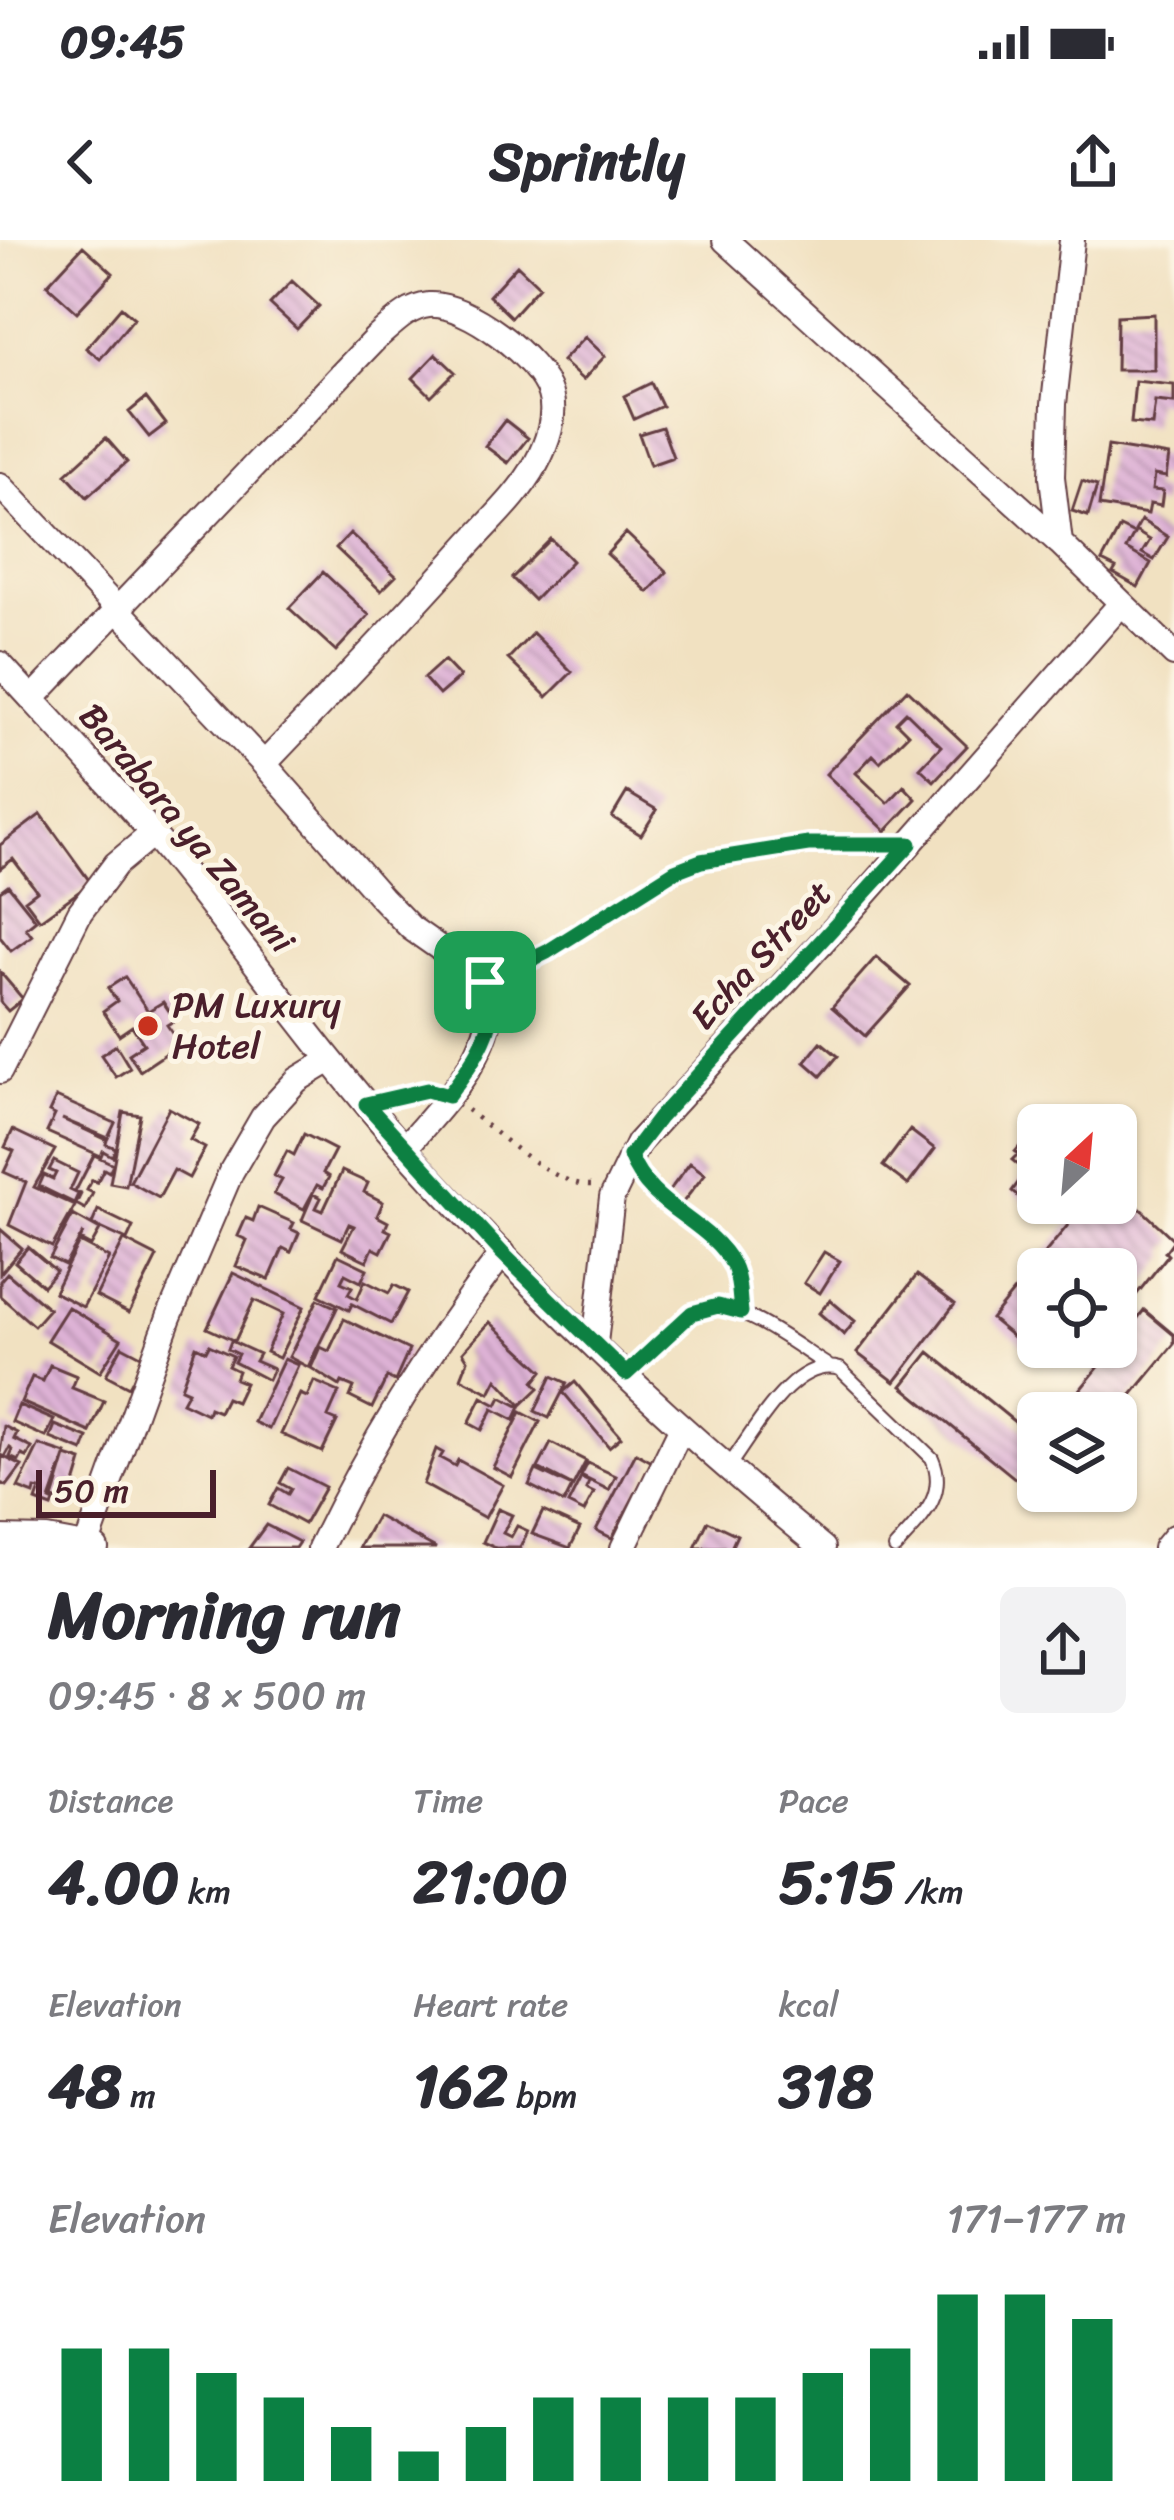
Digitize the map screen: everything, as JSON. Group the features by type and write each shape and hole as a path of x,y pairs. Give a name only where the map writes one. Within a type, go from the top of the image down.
{"street":[{"path":"725,240 1060,543 1174,655"},
{"path":"1060,543 1052,477 1054,404 1072,240"},
{"path":"32,699 237,480 406,314 427,305 468,315 519,352 552,398 551,422 535,468 429,590 264,764"},
{"path":"0,485 264,764 411,928 485,982 492,1006 470,1067 405,1148"},
{"name":"Echa Street","path":"595,1342 607,1227 627,1161 659,1118 1120,605"},
{"name":"Barabara ya Zamani","path":"0,664 152,834 366,1104 502,1253 681,1429 823,1548"},
{"path":"0,1071 80,912 116,864 152,834"},
{"path":"0,1538 92,1546 170,1317 231,1172 263,1117 297,1081 330,1060"},
{"path":"320,1548 400,1398 442,1332 502,1253"},
{"path":"623,1548 681,1429"},
{"path":"1165,1548 1174,1537"}],"lane":[{"path":"626,1374 692,1313 718,1306 741,1312 850,1377 932,1458 940,1475 926,1514 895,1548"},
{"path":"727,1470 788,1387 805,1370 827,1365"}],"path":[{"path":"485,982 531,961 647,886 701,861 808,844 910,844"},
{"path":"366,1104 427,1090 448,1096 526,1155 582,1186 594,1185 627,1161 645,1186 703,1233 733,1266 741,1312"}],"building":[{"path":"83,246 113,273 77,312 47,285"},
{"path":"517,265 539,286 511,317 489,296"},
{"path":"292,281 319,306 297,329 270,304"},
{"path":"121,307 134,318 100,359 86,348"},
{"path":"1154,314 1154,370 1116,370 1117,316"},
{"path":"585,337 605,356 583,380 562,361"},
{"path":"436,354 455,372 431,396 413,378"},
{"path":"1135,381 1174,385 1174,403 1155,401 1152,425 1131,423"},
{"path":"651,383 662,406 634,419 624,396"},
{"path":"146,398 166,424 149,437 129,412"},
{"path":"505,420 528,438 508,463 485,446"},
{"path":"662,427 673,457 650,465 639,434"},
{"path":"106,438 127,462 87,497 66,474"},
{"path":"1108,446 1169,456 1166,477 1154,475 1152,490 1163,491 1161,506 1150,504 1148,514 1099,506"},
{"path":"1082,481 1097,486 1088,516 1072,511"},
{"path":"1141,520 1168,537 1154,560 1142,553 1150,540 1135,531"},
{"path":"1120,527 1134,534 1126,549 1151,563 1138,587 1102,561"},
{"path":"350,533 396,576 381,591 336,548"},
{"path":"626,533 667,572 648,592 607,554"},
{"path":"551,539 572,561 534,600 512,578"},
{"path":"323,572 369,615 336,651 289,608"},
{"path":"533,633 572,672 547,697 508,659"},
{"path":"444,660 460,677 439,695 424,678"},
{"path":"907,689 967,746 934,781 920,768 941,746 906,712 896,722 908,734 880,762 873,755 856,773 888,803 904,786 916,799 886,831 826,774"},
{"path":"627,792 657,810 641,835 612,817"},
{"path":"41,814 91,883 40,920 25,900 37,891 13,859 0,869 0,845"},
{"path":"8,885 36,920 26,928 32,936 11,951 0,937 0,891"},
{"path":"876,957 910,986 865,1036 832,1007"},
{"path":"0,972 23,999 8,1011 0,1002"},
{"path":"125,977 148,1011 163,1002 175,1020 167,1025 180,1044 140,1071 129,1054 144,1044 132,1026 119,1035 103,1011 117,1001 108,988"},
{"path":"821,1042 838,1056 821,1076 805,1062"},
{"path":"116,1045 130,1068 116,1077 101,1055"},
{"path":"56,1097 115,1123 108,1138 62,1119 107,1140 106,1144 116,1148 112,1156 103,1151 101,1156 47,1132"},
{"path":"169,1108 199,1124 190,1140 205,1148 189,1178 174,1170 159,1198 130,1182"},
{"path":"123,1112 140,1115 126,1186 110,1183"},
{"path":"13,1130 55,1150 34,1187 75,1206 52,1247 9,1225 26,1182 4,1172 14,1151 5,1147"},
{"path":"910,1130 935,1149 908,1185 883,1166"},
{"path":"304,1134 335,1150 323,1173 329,1177 323,1188 317,1185 304,1209 274,1194 282,1180 274,1176 287,1151 294,1155"},
{"path":"94,1155 113,1164 97,1182 92,1180 87,1190 93,1193 85,1209 76,1204 81,1194 75,1192"},
{"path":"54,1161 78,1173 70,1190 78,1194 74,1203 39,1186 44,1175 53,1179 56,1173 49,1170"},
{"path":"690,1163 705,1174 680,1206 666,1195"},
{"path":"342,1171 368,1183 364,1192 383,1202 377,1216 388,1222 385,1229 391,1232 381,1252 373,1248 367,1261 342,1249 354,1226 349,1224 342,1239 302,1220 313,1194 321,1198 316,1208 323,1211"},
{"path":"1137,1206 1174,1240 1137,1294 1137,1248 1049,1248 1069,1224 1137,1224"},
{"path":"258,1207 294,1223 291,1229 299,1233 291,1252 283,1248 269,1280 236,1266 247,1240 238,1236 246,1218 253,1221"},
{"path":"98,1210 133,1227 127,1240 92,1224"},
{"path":"73,1215 100,1230 91,1246 80,1240 83,1233 65,1265 50,1258"},
{"path":"0,1229 22,1248 0,1274"},
{"path":"124,1240 157,1257 129,1313 96,1296"},
{"path":"79,1242 109,1258 83,1307 54,1292"},
{"path":"28,1247 56,1271 43,1286 15,1262"},
{"path":"824,1252 840,1261 820,1293 804,1283"},
{"path":"338,1255 367,1269 361,1282 345,1274 341,1282 352,1287 348,1294 357,1299 365,1281 389,1293 394,1285 408,1292 391,1324 352,1304 349,1310 319,1295"},
{"path":"7,1273 49,1309 34,1326 0,1296 0,1281"},
{"path":"233,1273 304,1307 279,1358 266,1352 283,1314 254,1300 235,1341 207,1328"},
{"path":"917,1275 955,1304 895,1382 857,1353"},
{"path":"1017,1287 1017,1340 991,1319"},
{"path":"318,1299 337,1308 308,1367 289,1357"},
{"path":"830,1300 855,1321 844,1335 819,1313"},
{"path":"68,1307 121,1339 100,1372 47,1340"},
{"path":"1144,1310 1174,1335 1174,1344 1134,1392 1078,1392 1098,1368 1137,1368 1137,1319"},
{"path":"344,1319 409,1350 395,1381 387,1377 372,1408 350,1397 354,1387 342,1382 340,1386 311,1368 320,1347 329,1351"},
{"path":"490,1322 543,1371 534,1382 539,1388 521,1405 497,1379 490,1393 461,1378 468,1360 463,1352"},
{"path":"231,1341 259,1354 255,1361 273,1369 268,1380 234,1362 238,1354 228,1349"},
{"path":"209,1345 233,1356 228,1366 238,1371 235,1379 245,1383 236,1402 226,1398 219,1412 209,1408 207,1414 182,1402 188,1391 181,1388 196,1346 206,1351"},
{"path":"122,1346 145,1358 129,1387 106,1375"},
{"path":"929,1352 1017,1424 1017,1480 902,1386"},
{"path":"284,1359 298,1365 269,1429 254,1422"},
{"path":"50,1365 77,1376 72,1388 104,1401 90,1432 21,1402 32,1377 43,1381"},
{"path":"552,1376 567,1383 549,1418 535,1411"},
{"path":"314,1381 339,1392 328,1417 337,1421 322,1452 281,1434 300,1394 307,1397"},
{"path":"575,1382 621,1437 609,1447 563,1392"},
{"path":"482,1397 497,1405 501,1397 520,1407 514,1420 493,1409 482,1430 469,1423"},
{"path":"19,1405 54,1420 46,1437 12,1422"},
{"path":"521,1412 540,1422 512,1477 493,1467"},
{"path":"55,1425 88,1438 83,1451 50,1438"},
{"path":"4,1426 17,1433 14,1439 32,1448 27,1457 22,1455 19,1461 10,1457 10,1448 5,1457 0,1454"},
{"path":"551,1443 586,1461 573,1486 538,1468"},
{"path":"39,1445 66,1454 50,1500 52,1507 36,1501 40,1490 35,1489 34,1494 18,1488"},
{"path":"436,1449 443,1453 440,1458 455,1466 458,1460 503,1485 485,1518 423,1484"},
{"path":"636,1453 652,1462 612,1538 596,1530"},
{"path":"2,1456 22,1466 7,1486 0,1483"},
{"path":"66,1456 82,1461 69,1504 53,1499"},
{"path":"588,1463 616,1476 609,1490 581,1476"},
{"path":"288,1468 325,1487 304,1524 269,1505 278,1488 288,1494 291,1489 280,1483"},
{"path":"536,1470 572,1487 564,1503 529,1485"},
{"path":"581,1478 594,1493 584,1512 568,1504"},
{"path":"498,1509 512,1515 503,1533 511,1537 517,1526 528,1531 520,1548 496,1548 483,1542"},
{"path":"543,1511 580,1528 570,1548 532,1534"},
{"path":"377,1516 436,1548 359,1548"},
{"path":"708,1521 737,1535 731,1548 695,1548"},
{"path":"266,1525 299,1542 295,1548 249,1548"}],"place":[{"name":"PM Luxury Hotel","path":"148,1026"}],"route":[{"path":"808,844 910,844 659,1118 630,1156 645,1186 728,1258 736,1275 741,1312 718,1306 692,1313 626,1374 502,1253 366,1104 427,1090 448,1096 470,1067 486,1032 492,1006 485,982 547,952 647,886 701,861 808,844"}]}
